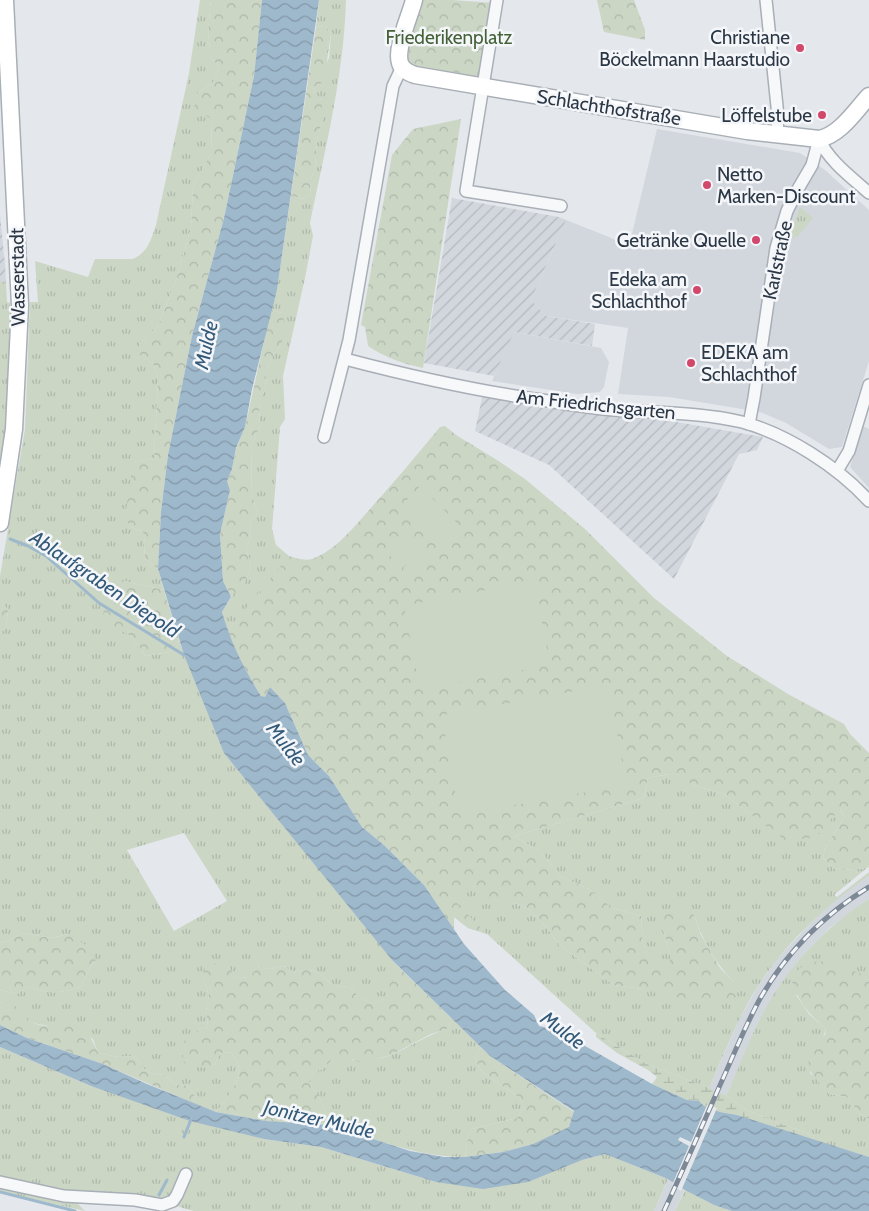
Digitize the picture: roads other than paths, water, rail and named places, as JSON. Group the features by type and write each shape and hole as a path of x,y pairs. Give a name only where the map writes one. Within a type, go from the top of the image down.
{"main road":[{"name":"Wasserstadt","path":"0,523 15,420 20,305 5,0"},
{"path":"402,67 399,60 400,49 414,0"},
{"name":"Schlachthofstraße","path":"402,67 415,75 484,87 747,131 819,139"},
{"path":"819,139 825,138 836,131 869,96"}],"street":[{"path":"497,0 466,191 561,206"},
{"path":"766,0 778,116 777,134"},
{"path":"324,437 346,359 393,86 402,67"},
{"path":"819,139 833,160 869,193"},
{"name":"Karlstraße","path":"749,424 776,248 787,211 812,165 819,139"},
{"name":"Am Friedrichsgarten","path":"346,359 400,373 534,399 611,410 710,416 749,424 792,443 837,471 869,501"},
{"path":"837,471 850,451 869,385"},
{"path":"0,1182 64,1196 135,1200 162,1205 173,1201 186,1174"}],"water":[{"name":"Mulde","path":"262,0 319,0 277,290 252,389 245,427 236,448 232,469 227,481 230,490 220,534 223,581 231,597 222,612 229,634 244,666 261,696 265,697 270,687 285,703 308,755 329,776 362,827 385,846 424,885 464,944 505,990 534,1015 539,1026 557,1030 652,1084 687,1100 699,1101 704,1106 720,1112 737,1115 869,1157 869,1211 732,1211 714,1205 668,1179 605,1154 582,1160 528,1182 483,1189 436,1182 321,1147 264,1139 190,1121 91,1086 0,1047 0,1025 27,1038 103,1064 216,1112 266,1121 330,1125 410,1151 444,1157 465,1157 503,1152 533,1144 569,1127 574,1111 490,1056 392,960 224,753 184,655 158,569 161,512 168,455 192,336 224,218 254,76"}],"waterway":[{"name":"Ablaufgraben Diepold","path":"10,539 46,556 99,603 184,655"},
{"path":"184,1137 192,1117"},
{"path":"159,1195 167,1180"},
{"path":"0,1192 75,1211"}],"railway":[{"path":"664,1211 745,1028 771,980 808,935 837,909 869,887"}],"place":[{"name":"Christiane Böckelmann Haarstudio","path":"800,48"},
{"name":"Löffelstube","path":"822,115"},
{"name":"Netto Marken-Discount","path":"707,185"},
{"name":"Getränke Quelle","path":"756,240"},
{"name":"Edeka am Schlachthof","path":"697,290"},
{"name":"EDEKA am Schlachthof","path":"691,363"}],"park label":[{"name":"Friederikenplatz","path":"449,37"}],"water label":[{"name":"Jonitzer Mulde","path":"319,1119"}]}
